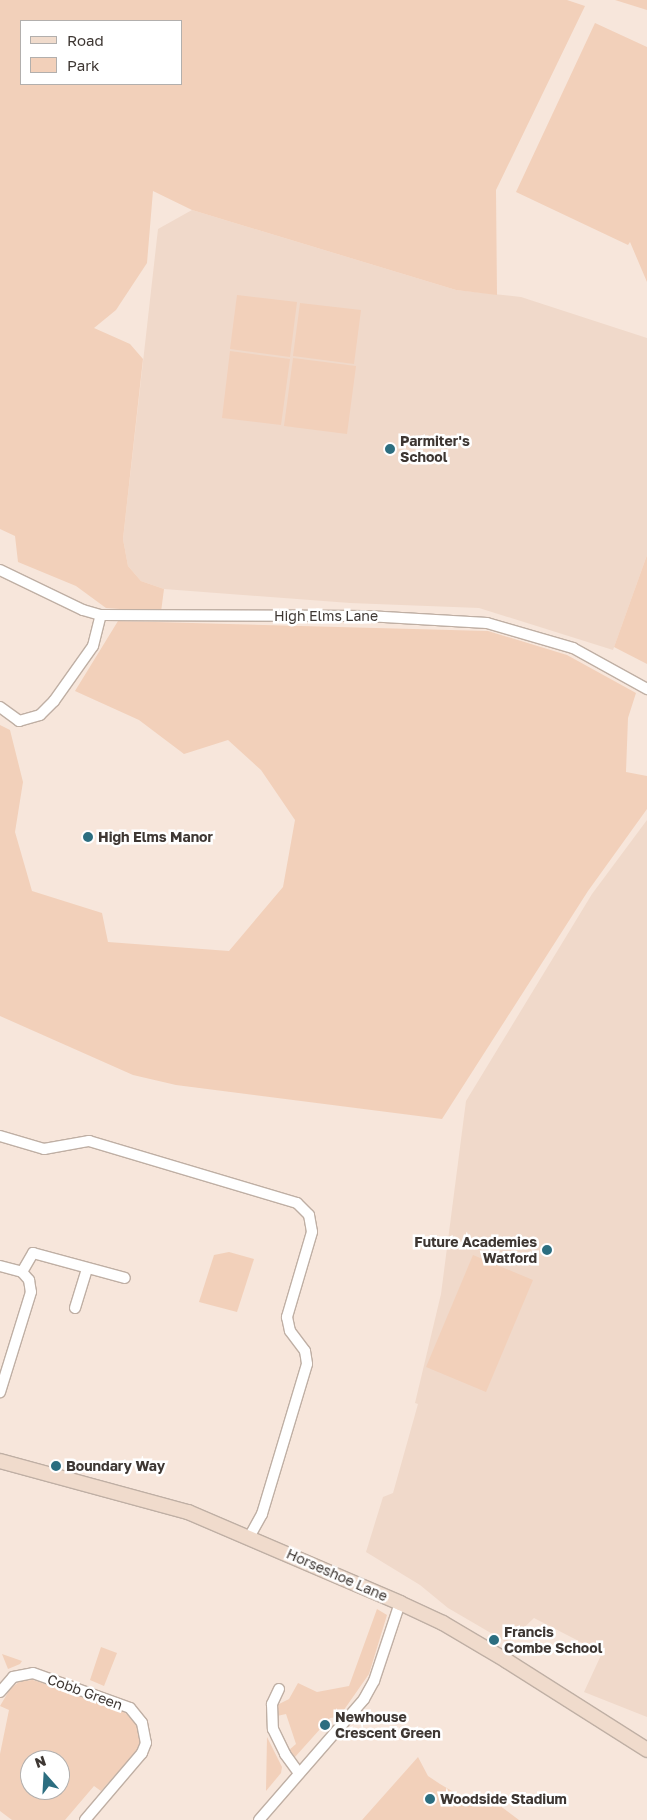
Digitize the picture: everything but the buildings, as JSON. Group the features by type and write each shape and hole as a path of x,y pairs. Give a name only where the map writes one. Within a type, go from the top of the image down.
{"street":[{"name":"High Elms Lane","path":"0,570 84,610 101,615 367,616 487,623 573,648 647,689"},
{"path":"0,707 20,721 40,714 50,705 79,671 93,646 101,615"},
{"path":"0,1136 44,1149 89,1141 297,1203 309,1215 312,1232 287,1317 290,1331 304,1351 307,1364 264,1507 250,1536"},
{"path":"22,1272 33,1254 125,1278"},
{"path":"0,1266 22,1272 31,1285 30,1297 0,1392"},
{"path":"75,1308 87,1269"},
{"name":"Horseshoe Lane","path":"0,1462 188,1512 250,1536 443,1623 507,1661 647,1750"},
{"path":"259,1820 364,1699 374,1681 400,1603"},
{"name":"Cobb Green","path":"0,1692 12,1678 34,1673 130,1708 142,1723 146,1743 142,1753 85,1820"},
{"path":"279,1688 272,1704 273,1729 284,1754 299,1773"}],"shaded area":[{"name":"Parmiter's School","path":"192,210 456,290 521,297 647,338 647,555 613,650 479,608 350,603 164,589 141,581 128,566 123,539 158,229"},
{"name":"Future Academies Watford","path":"647,820 647,1717 584,1692 602,1653 534,1618 508,1643 448,1608 420,1585 366,1552 383,1497 393,1493 418,1404 415,1403 441,1294 466,1101 592,894"}],"green space":[{"path":"0,0 567,0 585,6 496,190 497,295 456,290 192,210 153,191 147,263 116,310 94,328 130,344 143,359 123,539 128,566 141,581 164,589 161,612 106,608 76,586 18,562 15,536 0,529"},
{"path":"615,0 647,0 647,10"},
{"path":"595,23 647,47 647,282 630,242 628,245 516,192"},
{"path":"237,295 297,302 290,357 230,349"},
{"path":"300,303 361,310 354,364 293,356"},
{"path":"230,351 290,359 281,425 222,418"},
{"path":"293,358 356,366 347,434 284,426"},
{"path":"647,555 647,664 614,647"},
{"path":"118,621 488,631 567,655 636,693 628,718 626,772 647,776 647,809 588,891 442,1119 176,1085 133,1075 0,1016 0,725 10,730 23,782 15,832 32,891 102,913 108,942 229,951 283,887 295,820 261,770 228,740 184,754 139,720 75,691"},
{"path":"229,1252 254,1259 237,1312 199,1302 214,1255"},
{"path":"473,1255 533,1280 486,1392 426,1367"},
{"path":"377,1609 387,1615 369,1674 339,1717 330,1718 295,1757 289,1750 296,1744 286,1714 277,1716 277,1705 289,1699 298,1683 317,1692 349,1686"},
{"path":"101,1647 117,1653 104,1686 90,1680"},
{"path":"2,1654 22,1661 20,1664 8,1669"},
{"path":"33,1680 119,1708 139,1724 142,1734 140,1747 101,1791 94,1786 65,1820 12,1820 0,1811 0,1754 9,1710 0,1706 10,1689 20,1681"},
{"path":"267,1737 282,1767 281,1773 266,1791"},
{"name":"Woodside Stadium","path":"418,1757 428,1776 440,1784 474,1804 483,1793 519,1820 362,1820"}],"place":[{"name":"Parmiter's School","path":"390,449"},
{"name":"High Elms Manor","path":"88,837"},
{"name":"Future Academies Watford","path":"547,1250"},
{"name":"Boundary Way","path":"56,1466"},
{"name":"Francis Combe School","path":"494,1640"},
{"name":"Newhouse Crescent Green","path":"325,1725"},
{"name":"Woodside Stadium","path":"430,1799"}]}
